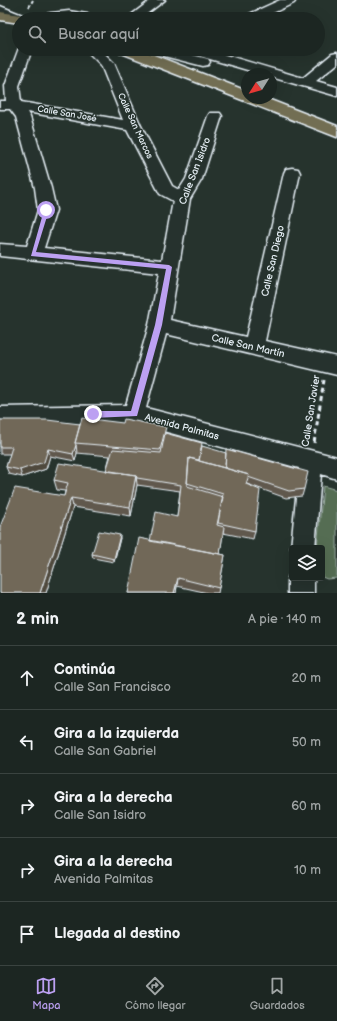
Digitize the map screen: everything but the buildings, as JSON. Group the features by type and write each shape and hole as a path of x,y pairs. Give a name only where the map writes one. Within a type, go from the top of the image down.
{"main road":[{"path":"0,16 12,18"},
{"path":"142,56 241,95"},
{"path":"264,104 337,132"}],"street":[{"path":"142,12 159,0"},
{"path":"265,12 290,0"},
{"path":"0,10 12,15"},
{"path":"23,56 7,105 23,117 43,188 46,210 33,254"},
{"name":"Calle San Marcos","path":"100,56 107,63 133,126 166,190 182,199"},
{"path":"182,56 241,74"},
{"path":"219,56 337,92"},
{"path":"306,83 337,57"},
{"path":"277,85 337,103"},
{"name":"Calle San José","path":"7,105 133,126"},
{"name":"Calle San Isidro","path":"134,414 159,325 182,199 194,179 215,116"},
{"name":"Calle San Diego","path":"253,348 292,173"},
{"path":"0,250 169,267"},
{"name":"Calle San Martín","path":"159,325 253,348 332,365"},
{"name":"Avenida Palmitas","path":"0,416 134,414 337,468"},
{"path":"303,545 311,461"},
{"path":"301,581 301,593"}],"path":[{"name":"Calle San Javier","path":"311,461 332,365"}],"green space":[{"path":"323,486 337,490 337,578 325,578 325,545 317,545"}],"route":[{"path":"46,210 33,254 169,267 159,325 134,414 93,414"}]}
